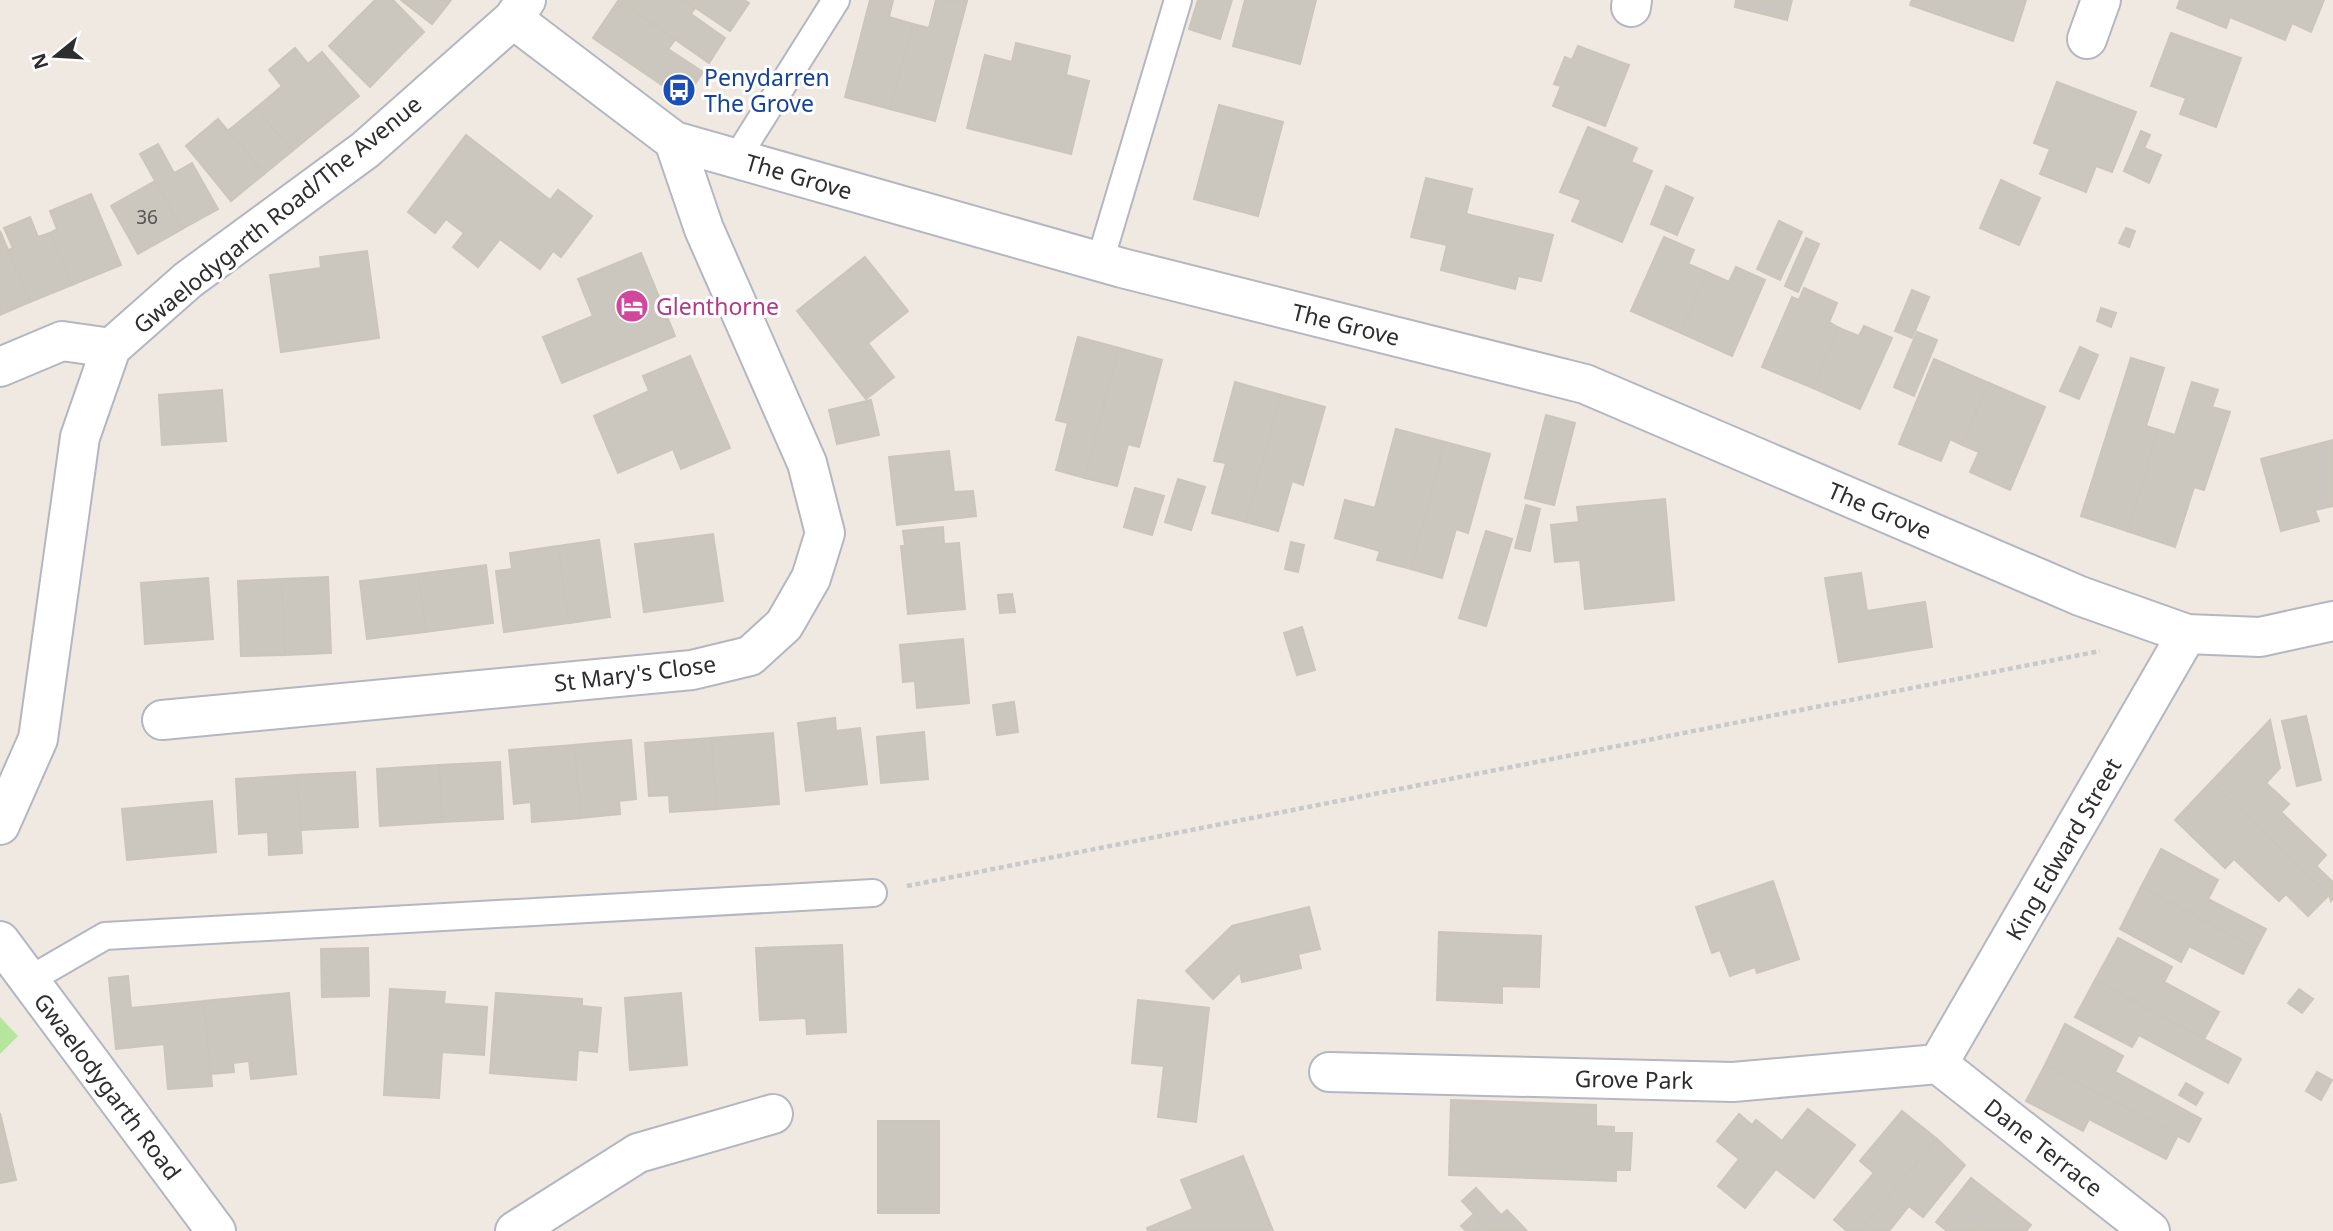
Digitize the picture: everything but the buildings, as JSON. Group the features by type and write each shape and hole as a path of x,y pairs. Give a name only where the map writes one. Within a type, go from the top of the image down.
{"street":[{"path":"2087,39 2101,0"},
{"name":"The Grove","path":"519,10 674,141 1100,261 1585,384 2080,596 2187,634 2260,637 2333,621"},
{"name":"Gwaelodygarth Road/The Avenue","path":"0,825 38,739 80,437 111,348 188,280 365,150 519,10"},
{"name":"St Mary's Close","path":"163,720 692,670 750,656 784,625 811,578 825,533 807,463 704,229 674,141"},
{"path":"0,367 62,341 111,348"},
{"name":"King Edward Street","path":"1938,1064 2187,634"},
{"name":"Gwaelodygarth Road","path":"0,941 216,1231"},
{"name":"Grove Park","path":"1329,1072 1733,1082 1938,1064"},
{"name":"Dane Terrace","path":"1938,1064 2150,1231"},
{"path":"515,1231 638,1153 773,1115"}],"lane":[{"path":"736,159 836,0"},
{"path":"1100,261 1178,0"},
{"path":"29,979 105,936 873,893"}],"path":[{"path":"873,893 2105,650"}],"green space":[{"path":"0,1017 18,1036 0,1054"}],"place":[{"name":"Penydarren The Grove","path":"679,90"},
{"name":"Glenthorne","path":"632,306"}]}
